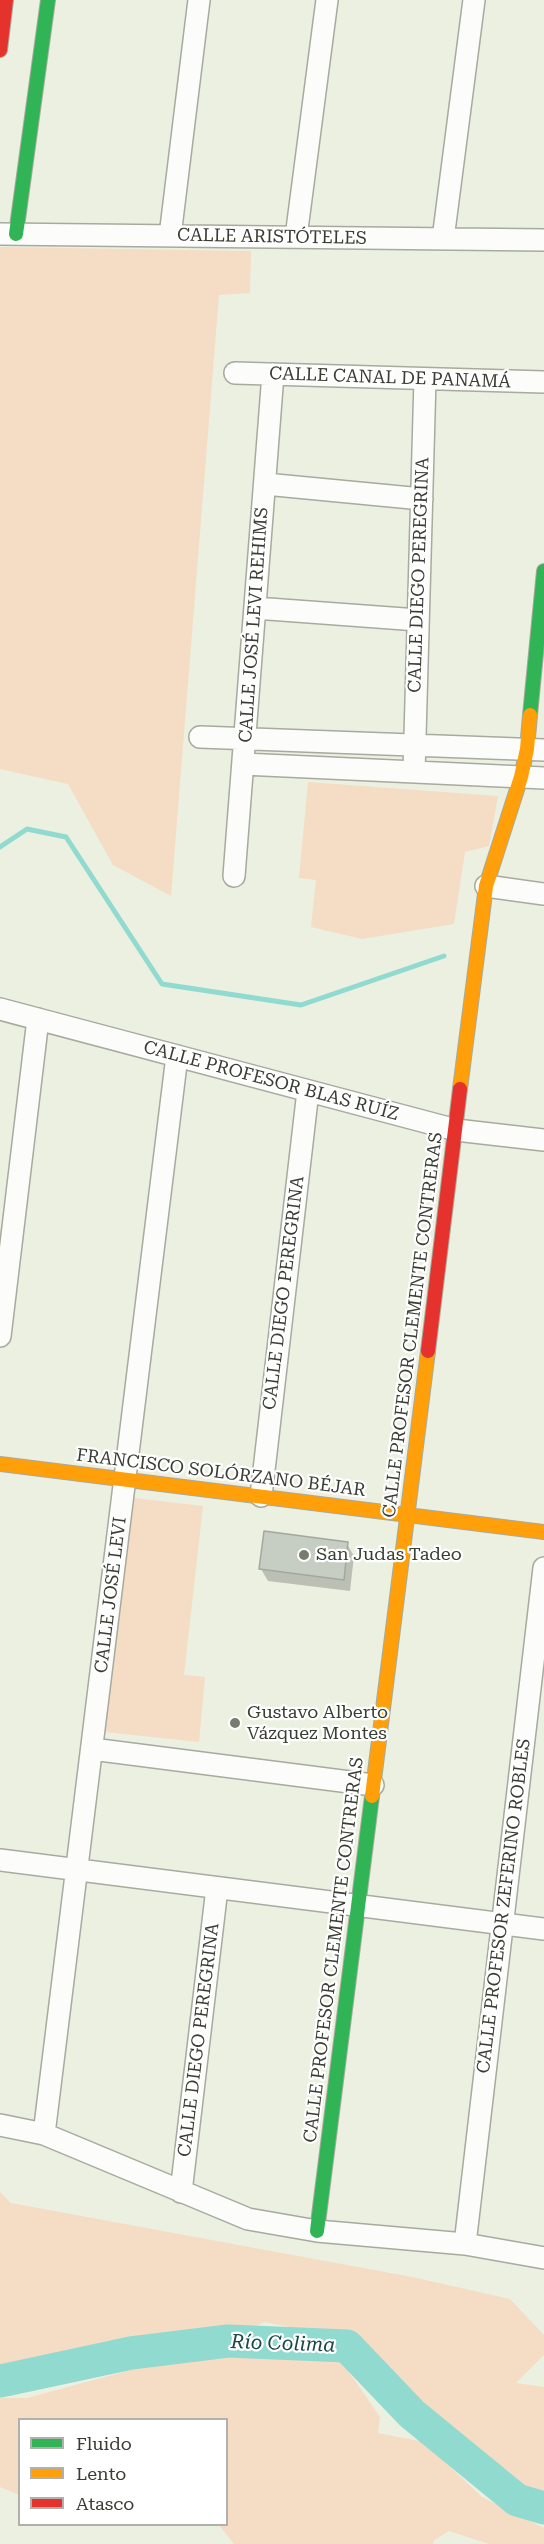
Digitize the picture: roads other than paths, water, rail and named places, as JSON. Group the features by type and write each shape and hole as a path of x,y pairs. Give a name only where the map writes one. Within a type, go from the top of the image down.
{"street":[{"path":"0,50 6,0"},
{"path":"8,234 48,0"},
{"path":"170,236 199,0"},
{"path":"296,237 327,0"},
{"path":"444,239 474,0"},
{"name":"CALLE ARISTÓTELES","path":"8,234 544,240"},
{"name":"CALLE CANAL DE PANAMÁ","path":"236,373 544,382"},
{"name":"CALLE JOSÉ LEVI REHIMS","path":"234,876 273,374"},
{"name":"CALLE DIEGO PEREGRINA","path":"414,772 425,379"},
{"path":"265,484 422,499"},
{"name":"CALLE PROFESOR CLEMENTE CONTRERAS","path":"317,2231 486,886 521,777 535,749 544,571"},
{"path":"255,608 418,620"},
{"path":"200,737 535,749"},
{"path":"243,764 544,778"},
{"path":"486,886 544,894"},
{"name":"CALLE PROFESOR BLAS RUÍZ","path":"0,1009 456,1130 544,1140"},
{"path":"0,1336 38,1019"},
{"name":"CALLE JOSÉ LEVI","path":"44,2134 177,1056"},
{"name":"CALLE DIEGO PEREGRINA","path":"261,1496 308,1091"},
{"name":"FRANCISCO SOLÓRZANO BÉJAR","path":"0,1464 544,1532"},
{"name":"CALLE PROFESOR ZEFERINO ROBLES","path":"465,2244 544,1568"},
{"path":"92,1749 373,1785"},
{"path":"0,1860 544,1929"},
{"name":"CALLE DIEGO PEREGRINA","path":"181,2192 218,1888"},
{"path":"0,2125 44,2134 248,2219 317,2231 465,2244 544,2258"}],"waterway":[{"path":"0,847 27,829 66,837 162,984 301,1005 444,956"},
{"name":"Río Colima","path":"0,2381 131,2353 228,2341 347,2346 412,2414 517,2500 544,2508"}],"place":[{"name":"San Judas Tadeo","path":"304,1555"},
{"name":"Gustavo Alberto Vázquez Montes","path":"235,1723"}]}
